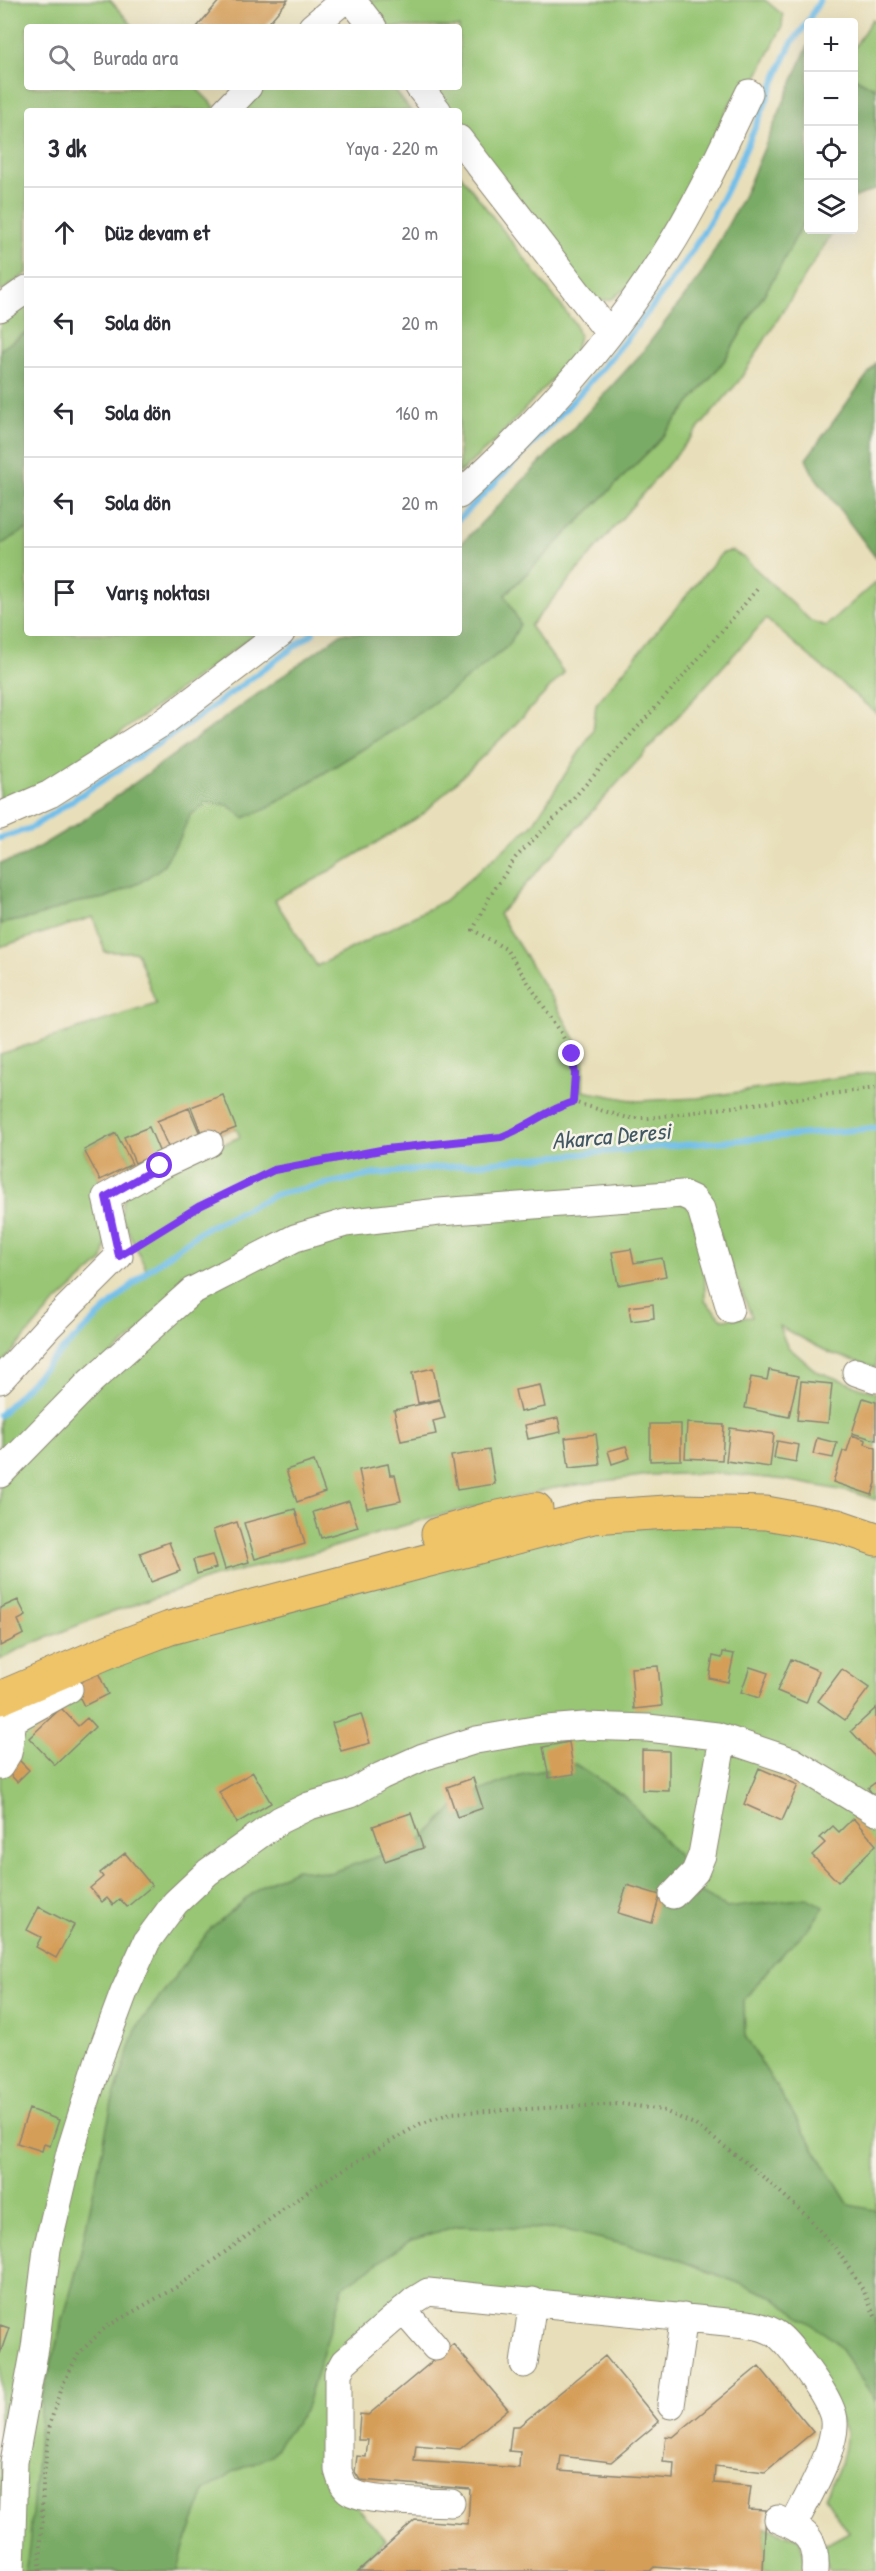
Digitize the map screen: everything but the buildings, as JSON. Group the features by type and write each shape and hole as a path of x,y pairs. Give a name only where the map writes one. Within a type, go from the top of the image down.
{"main road":[{"path":"0,1679 99,1636 155,1618 489,1519 551,1507 614,1499 705,1495 807,1503 876,1522"},
{"path":"0,1698 101,1654 170,1628 593,1516 681,1511 766,1513 838,1526 876,1539"}],"street":[{"path":"316,24 344,0"},
{"path":"352,0 371,24"},
{"path":"228,108 245,90"},
{"path":"421,90 436,108"},
{"path":"462,492 519,439 609,333 666,253 701,192 750,93"},
{"path":"462,143 609,333"},
{"path":"0,308 24,291"},
{"path":"0,816 50,794 165,721 277,636"},
{"path":"0,1380 49,1326 119,1256 106,1197 160,1166 209,1143"},
{"path":"0,1474 91,1381 192,1291 295,1238 345,1223 439,1212 682,1194 693,1199 702,1209 730,1309"},
{"path":"0,1766 8,1753 13,1720 69,1689"},
{"path":"11,2571 14,2462 33,2357 47,2249 99,2059 124,1992 147,1941 175,1903 229,1855 280,1820 309,1806 350,1794 381,1776 423,1757 476,1740 534,1730 584,1726 682,1730 723,1738 792,1761 876,1812"},
{"path":"673,1895 695,1872 702,1855 723,1738"},
{"path":"451,2503 366,2498 349,2491 341,2481 338,2470 338,2373 344,2362 428,2292 765,2326 785,2340 827,2399 834,2418 829,2451 785,2522 806,2534 815,2546 815,2571"},
{"path":"524,2364 532,2301"},
{"path":"404,2310 435,2346"},
{"path":"671,2405 684,2317"}],"path":[{"path":"573,1102 574,1064 572,1054 560,1031 506,949 473,930 490,896 516,857 558,815 675,686 759,587"},
{"path":"119,1256 200,1206 274,1170 386,1149 501,1137 517,1131 561,1105 573,1102 628,1118 649,1118 876,1088"},
{"path":"40,2571 43,2484 50,2423 63,2382 79,2353 106,2327 180,2285 314,2187 420,2124 450,2113 622,2104 662,2109 694,2124 753,2168 808,2217 840,2254 863,2290 876,2318"}],"green space":[{"path":"0,0 110,0 131,24 24,24 24,90 198,90 215,107 24,108 24,275 0,292"},
{"path":"369,0 765,0 783,15 782,27 749,93 732,100 679,205 631,284 612,299 598,301 577,282 462,127 462,108 448,108 435,90 462,90 462,24 387,24"},
{"path":"872,19 876,22 876,89 858,79 858,42"},
{"path":"804,54 804,221 778,271 724,361 657,443 505,595 520,624 509,645 455,688 395,729 266,809 244,818 228,805 208,803 190,815 179,840 162,867 139,883 105,898 74,903 35,917 0,924 0,863 22,857 82,821 338,636 462,636 462,543 567,435 640,355 701,275 745,193"},
{"path":"858,79 876,89 876,189 858,196"},
{"path":"259,90 394,90 409,108 242,108"},
{"path":"462,177 575,324 579,336 573,357 495,441 462,470"},
{"path":"804,221 804,234 831,234 739,381 530,626 564,673 511,729 422,815 316,879 274,899 317,966 444,901 533,824 593,731 596,704 722,553 733,551 744,558 811,621 826,626 876,582 876,713 766,619 499,914 556,1005 584,1055 583,1091 637,1101 698,1098 876,1072 876,1368 830,1353 779,1326 787,1346 816,1371 876,1393 876,1500 856,1493 786,1480 718,1473 649,1475 554,1488 432,1517 324,1550 213,1577 101,1616 19,1649 0,1660 0,1483 91,1387 149,1333 198,1295 297,1243 350,1228 670,1201 684,1204 691,1209 700,1227 704,1253 705,1301 722,1319 752,1317 727,1257 705,1187 651,1188 347,1217 293,1233 191,1287 84,1379 0,1465 0,1415 51,1361 147,1271 121,1216 123,1202 128,1191 194,1157 240,1137 236,1128 171,1154 160,1153 132,1164 115,1133 84,1150 100,1180 92,1194 106,1243 103,1260 50,1308 0,1366 0,1054 156,1004 137,952 105,952 93,917 0,947 0,924 35,917 74,903 105,898 139,883 162,867 179,840 190,815 208,802 228,805 244,817 266,809 395,729 455,688 509,645 520,624 505,595 657,443 724,361 778,271"},
{"path":"24,306 24,636 253,636 91,754 37,787 0,802 0,324"},
{"path":"24,334 24,531 0,545 0,350"},
{"path":"876,363 876,558 813,474 806,459"},
{"path":"752,1523 876,1551 876,2571 829,2571 822,2546 848,2532 825,2497 845,2449 846,2432 799,2342 424,2282 329,2368 330,2477 386,2540 354,2571 0,2571 0,1710 127,1654 570,1530"},
{"path":"575,1764 626,1797 678,1856 700,1893 727,1908 807,1898 824,1907 810,1927 774,1962 744,2000 745,2036 849,2205 876,2210 876,2405 874,2398 835,2341 772,2296 666,2255 566,2230 457,2226 411,2240 343,2287 305,2411 271,2455 233,2472 205,2491 183,2550 178,2571 25,2571 42,2397 78,2265 112,2103 137,2027 212,1927 263,1885 297,1869 329,1873 394,1851 422,1839 463,1798 520,1775"},
{"path":"765,2527 799,2538 809,2571 763,2571"}],"waterway":[{"path":"462,516 581,392 639,324 691,252 720,203 791,44 820,0"},
{"path":"0,838 31,828 194,720 309,636"},
{"name":"Akarca Deresi","path":"0,1415 51,1361 147,1271 202,1230 277,1194 376,1174 876,1128"}],"route":[{"path":"160,1166 106,1197 119,1256 200,1206 274,1170 386,1149 501,1137 517,1131 561,1105 573,1102 575,1074 572,1054"}]}
